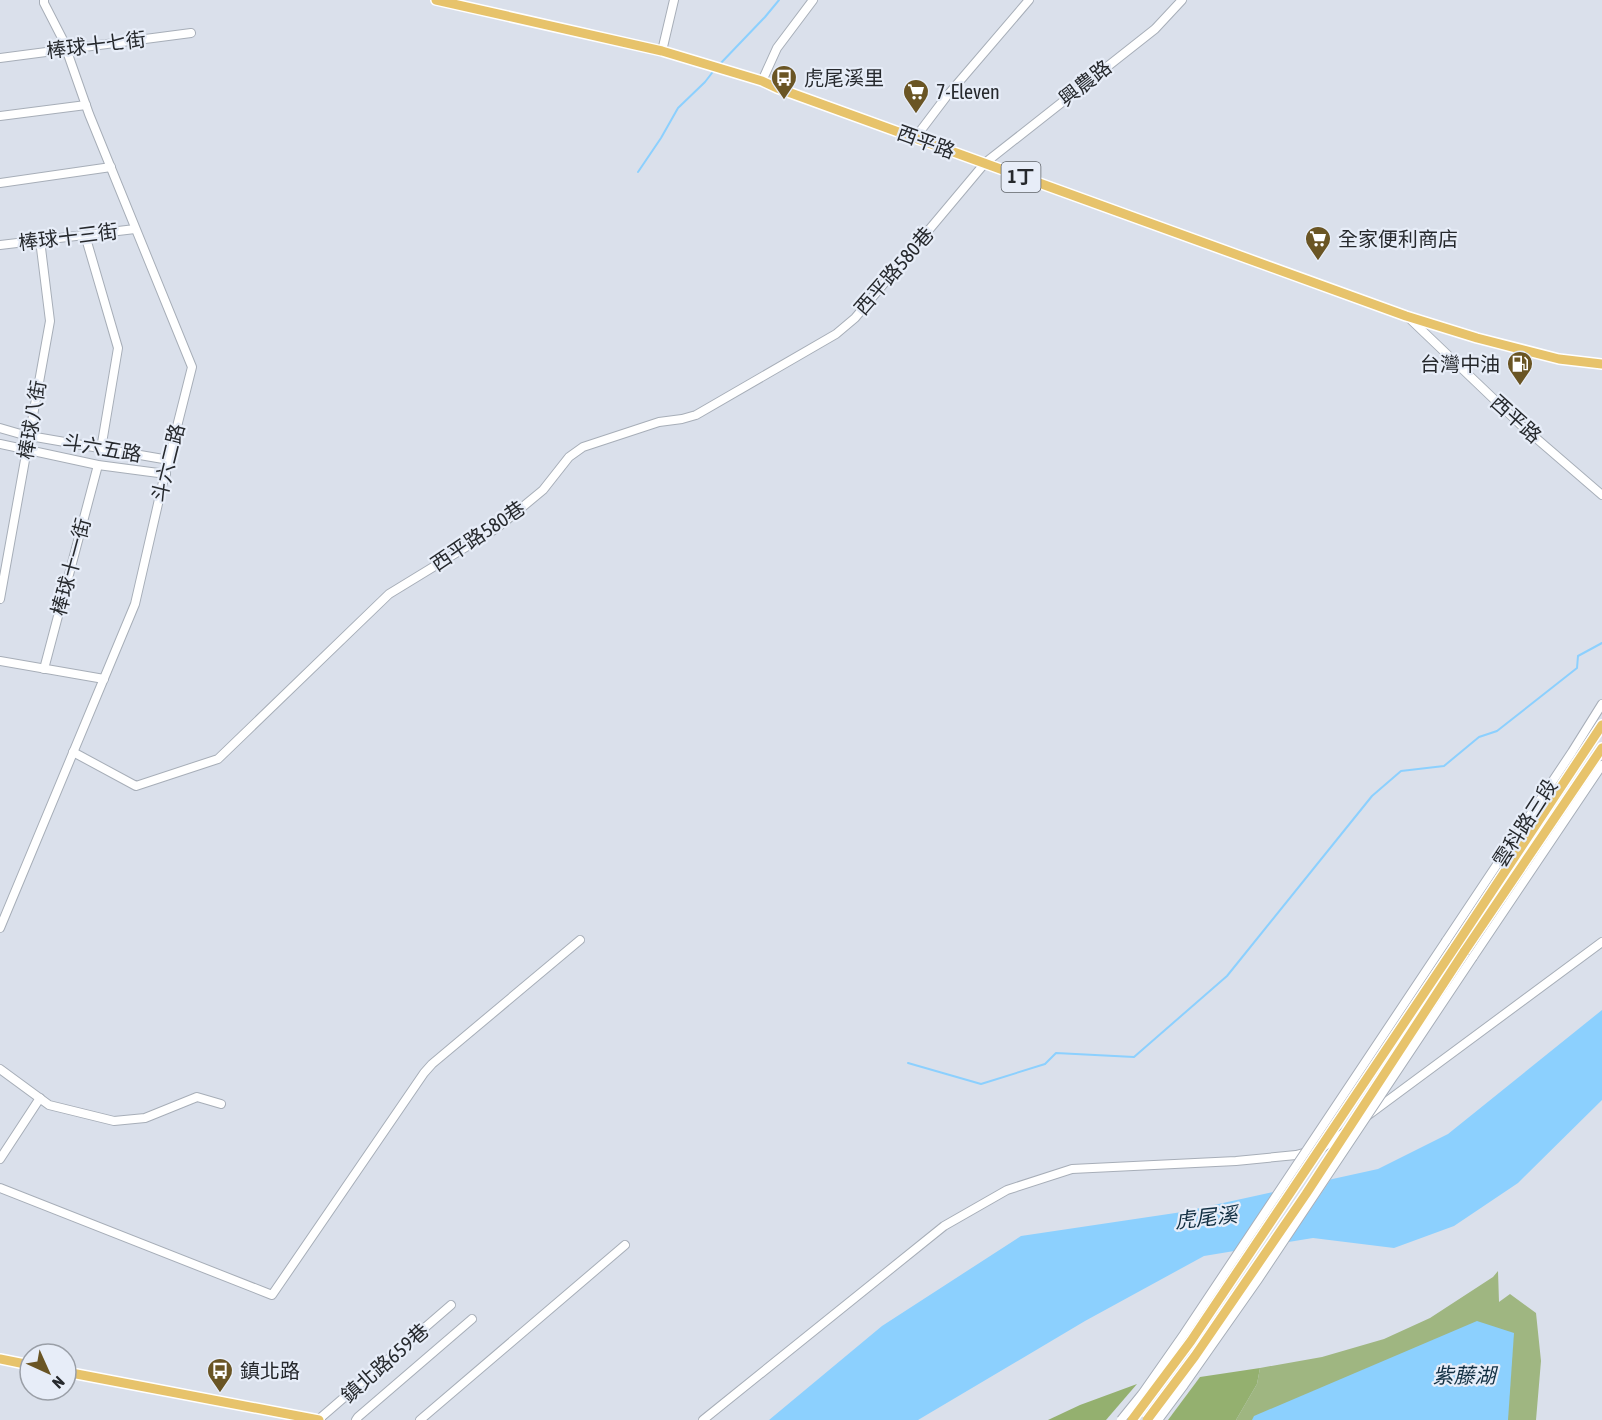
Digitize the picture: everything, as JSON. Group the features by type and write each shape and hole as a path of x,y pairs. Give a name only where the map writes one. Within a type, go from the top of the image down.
{"main road":[{"name":"西平路","path":"436,0 662,51 762,81 1407,316 1477,338 1559,359 1602,364"},
{"name":"雲科路三段","path":"1132,1420 1197,1332 1602,725"},
{"name":"雲科路三段","path":"1147,1420 1183,1372 1306,1194 1464,952 1602,748"},
{"path":"0,1359 18,1363"},
{"path":"78,1374 315,1420"}],"street":[{"name":"斗六二路","path":"0,928 135,604 192,367 86,105 67,49 44,0"},
{"path":"662,51 674,0"},
{"path":"762,81 777,48 813,0"},
{"path":"915,138 946,97 1029,0"},
{"name":"興農路","path":"985,163 1155,29 1182,0"},
{"name":"棒球十七街","path":"0,58 191,33"},
{"path":"0,116 86,105"},
{"name":"西平路580巷","path":"73,752 136,786 218,759 389,594 497,528 543,490 569,457 583,447 659,422 696,415 836,334 855,318 985,163"},
{"path":"0,183 111,167"},
{"name":"棒球十三街","path":"0,245 135,229"},
{"path":"85,235 118,348 101,449"},
{"name":"棒球八街","path":"0,599 50,321 40,240"},
{"name":"西平路","path":"1407,316 1522,426 1602,495"},
{"name":"斗六五路","path":"0,428 30,436 169,460"},
{"name":"斗六五路","path":"0,444 98,465 166,474"},
{"name":"棒球十一街","path":"44,669 98,465"},
{"path":"0,661 104,679"},
{"name":"雲科路三段","path":"1121,1420 1184,1334 1602,704"},
{"name":"雲科路三段","path":"1158,1420 1257,1281 1602,765"},
{"path":"0,1188 272,1295 428,1068 580,940"},
{"path":"703,1420 944,1226 1006,1190 1072,1168 1236,1161 1296,1155 1322,1148 1602,942"},
{"path":"0,1069 49,1105 114,1121 145,1118 197,1096 221,1104"},
{"path":"0,1159 40,1098"},
{"path":"420,1420 625,1245"},
{"name":"鎮北路659巷","path":"315,1420 452,1305"},
{"path":"356,1420 472,1319"}],"green space":[{"path":"1498,1271 1499,1302 1510,1294 1536,1313 1541,1361 1536,1420 1236,1420 1257,1384 1260,1368 1322,1357 1384,1339 1430,1318 1493,1277"},
{"path":"1260,1368 1257,1384 1236,1420 1168,1420 1200,1377"},
{"path":"1137,1384 1106,1420 1048,1420 1080,1405"}],"water":[{"name":"虎尾溪","path":"1602,1010 1602,1100 1518,1183 1454,1226 1394,1248 1313,1238 1204,1256 1085,1321 918,1420 769,1420 882,1326 1021,1236 1182,1212 1378,1169 1448,1134"},
{"name":"紫藤湖","path":"1477,1321 1514,1333 1508,1420 1252,1420 1254,1416"}],"pier":[{"path":"1333,1176 1286,1245 1235,1254 1278,1188"}],"waterway":[{"path":"719,65 779,0"},
{"path":"638,172 678,108 715,69"},
{"path":"908,1063 981,1084 1045,1064 1056,1053 1134,1057 1227,976 1372,796 1401,771 1444,766 1479,737 1497,731 1577,668 1578,656 1602,643"}],"place":[{"name":"虎尾溪里","path":"784,101"},
{"name":"7-Eleven","path":"916,115"},
{"name":"全家便利商店","path":"1318,262"},
{"name":"台灣中油","path":"1520,387"},
{"name":"鎮北路","path":"220,1394"}]}
